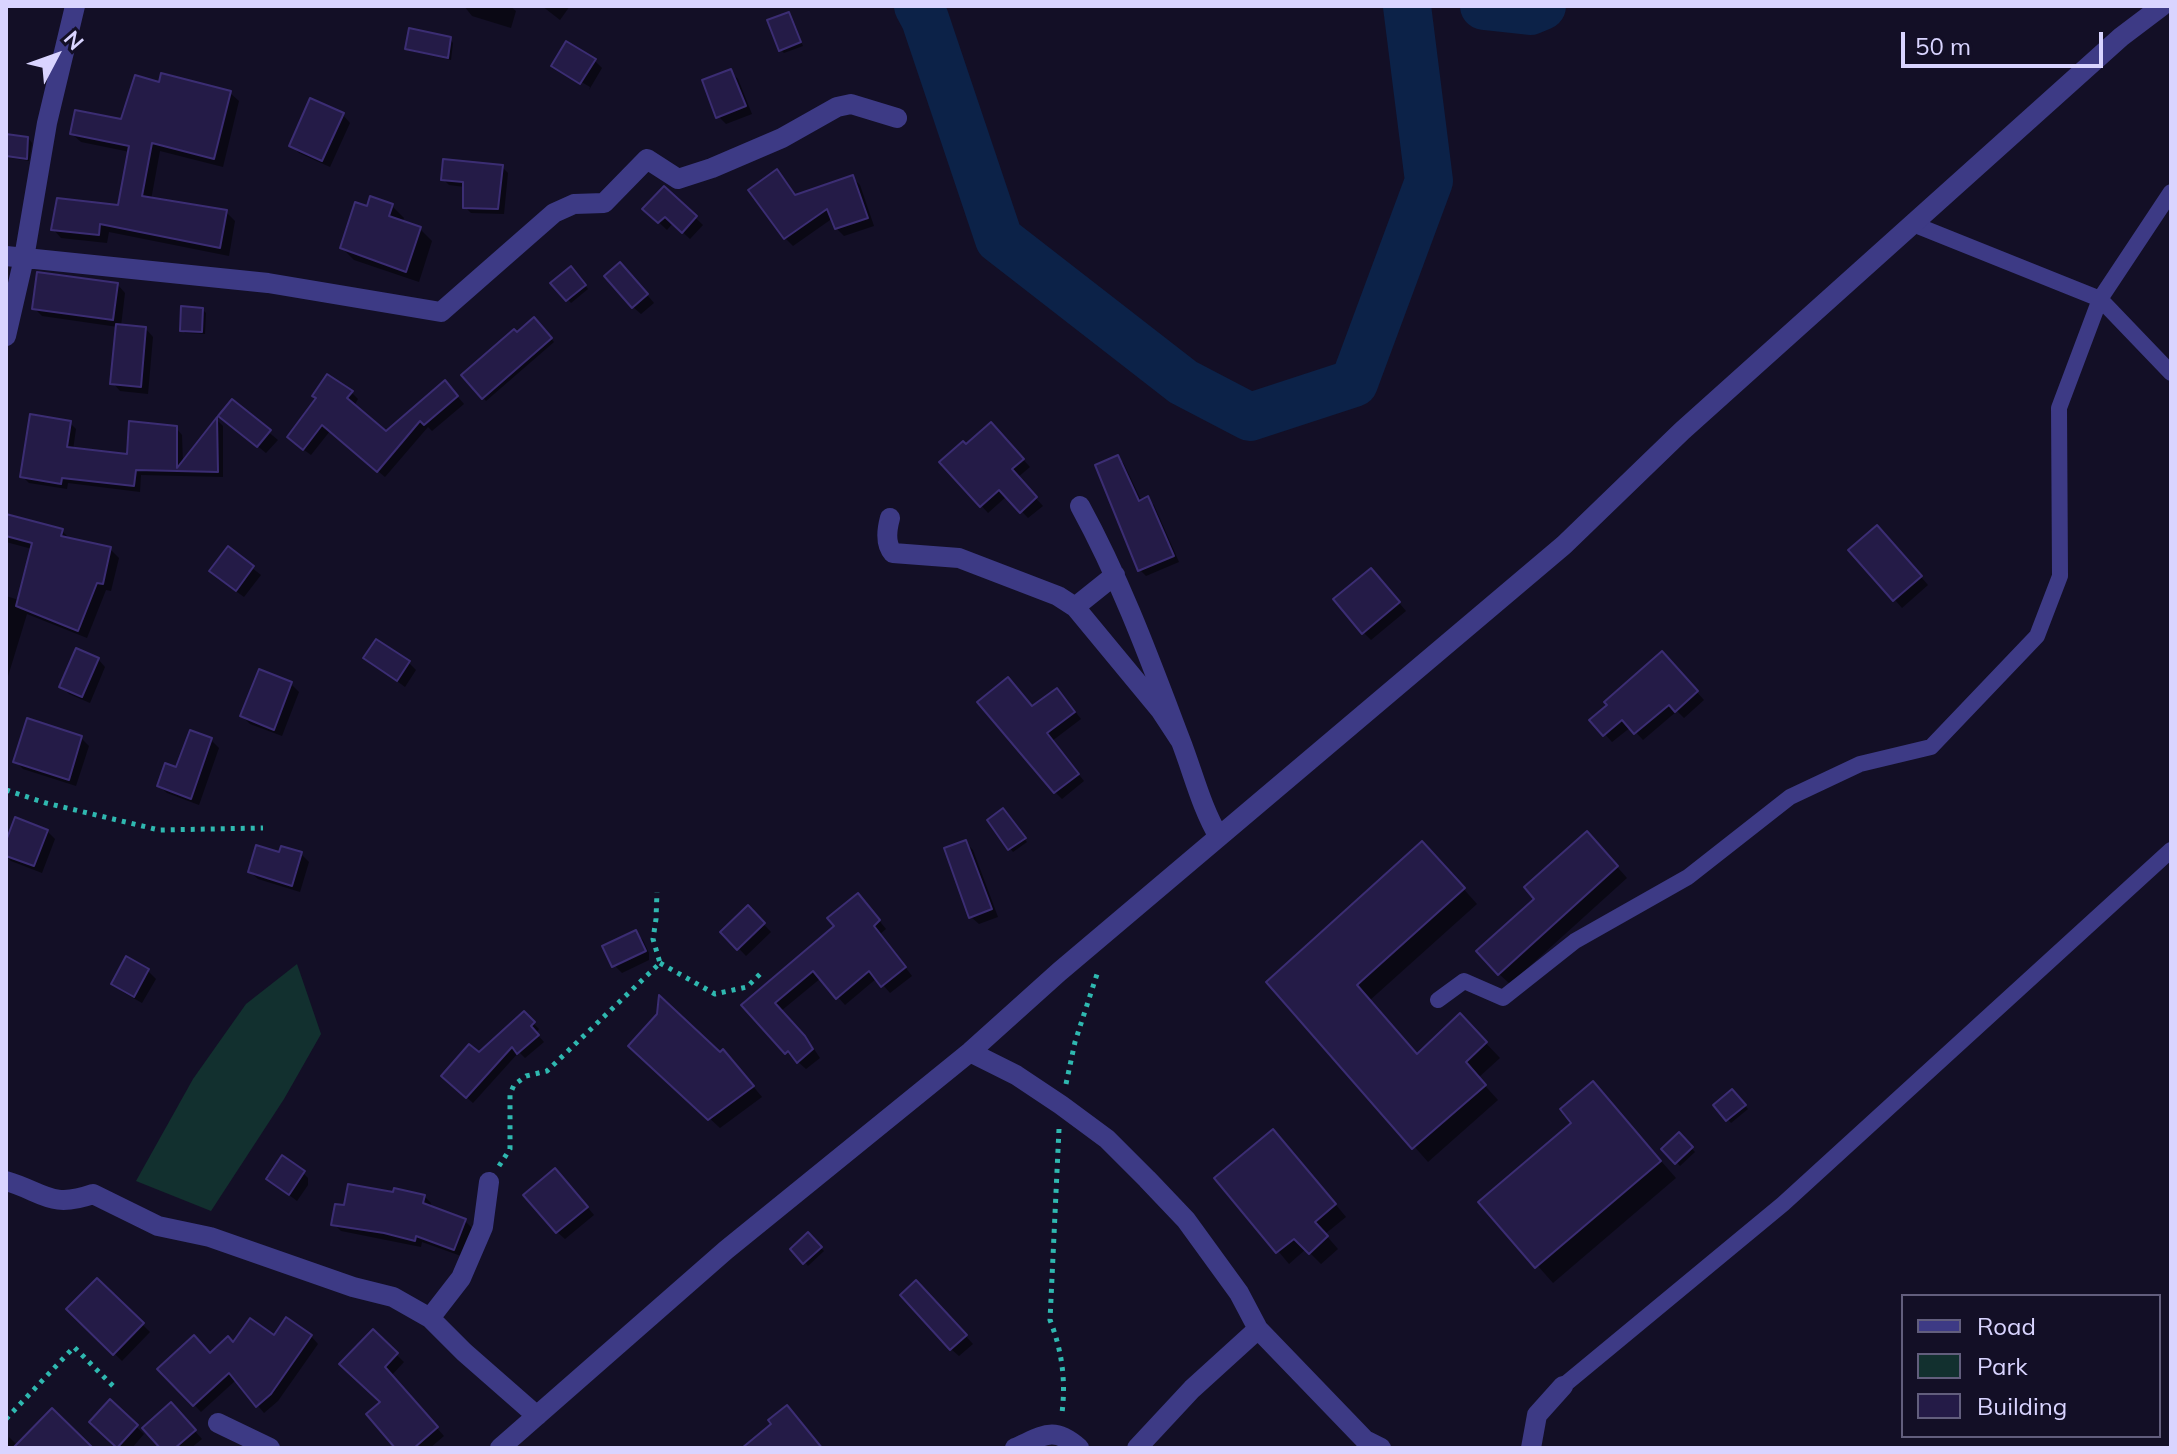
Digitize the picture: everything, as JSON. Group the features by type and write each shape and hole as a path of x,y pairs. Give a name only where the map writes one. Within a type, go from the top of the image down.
{"street":[{"path":"6,336 15,257 75,6"},
{"path":"500,1448 726,1250 970,1052 1059,972 1564,545 1682,431 2121,37 2162,6"},
{"path":"15,257 268,283 441,312 554,213 574,204 604,203 647,159 678,179 782,138 837,107 851,104 897,118"},
{"path":"1080,506 1115,575 1208,818 1219,837"},
{"path":"890,518 888,539 893,553 959,558 1058,596 1075,607 1161,711 1180,740"},
{"path":"1075,607 1115,575"},
{"path":"970,1052 1016,1075 1107,1139 1186,1220 1239,1293 1258,1329 1365,1440 1381,1448"},
{"path":"6,1181 55,1201 76,1200 93,1194 158,1226 210,1237 353,1287 393,1297 430,1318 537,1416"},
{"path":"430,1318 461,1278 483,1227 489,1182"},
{"path":"1137,1448 1192,1389 1258,1329"},
{"path":"1531,1448 1537,1415 1563,1386"},
{"path":"218,1423 270,1448"},
{"path":"1015,1448 1048,1433 1060,1434 1079,1448"}],"lane":[{"path":"1438,1000 1464,981 1503,998 1575,941 1688,877 1790,797 1860,764 1931,747 2037,636 2060,576 2059,408 2100,299 2171,192"},
{"path":"1913,224 2100,299 2171,373"},
{"path":"1563,1386 1783,1204 2171,850"}],"path":[{"path":"6,790 46,803 159,830 263,828"},
{"path":"657,892 653,939 660,963 715,994 747,987 761,973"},
{"path":"1060,1434 1065,1390 1060,1346 1050,1320 1061,1105 1075,1042 1110,931"},
{"path":"510,1094 514,1085 526,1076 547,1071 660,963"},
{"path":"6,1419 74,1347 114,1387"}],"green space":[{"path":"297,964 321,1034 284,1099 211,1211 136,1181 193,1079 246,1004"}],"building":[{"path":"789,12 801,42 779,51 767,20"},
{"path":"409,28 451,37 448,58 405,49"},
{"path":"566,41 596,59 580,84 551,66"},
{"path":"731,69 746,106 716,118 702,80"},
{"path":"161,73 231,91 214,159 152,143 142,196 227,210 220,248 100,224 99,235 51,230 57,198 118,205 129,146 70,134 75,110 121,119 135,75 159,82"},
{"path":"310,98 344,113 322,161 289,146"},
{"path":"6,134 28,137 27,159 6,156"},
{"path":"443,159 503,165 498,209 463,208 463,182 441,180"},
{"path":"777,169 795,195 853,175 868,218 835,229 827,209 784,239 748,190"},
{"path":"664,186 697,216 682,233 665,217 658,223 642,209"},
{"path":"370,196 393,204 389,216 421,227 406,272 340,248 355,202 367,206"},
{"path":"620,262 648,294 632,308 604,276"},
{"path":"571,266 586,285 566,301 550,283"},
{"path":"37,272 118,283 113,320 32,309"},
{"path":"181,306 203,308 202,332 180,331"},
{"path":"534,317 552,338 482,399 461,375 514,329 517,332"},
{"path":"116,324 146,327 141,387 110,384"},
{"path":"327,374 353,391 347,398 386,431 445,380 458,396 424,425 420,421 377,472 322,425 303,450 287,437 316,398 312,396"},
{"path":"232,399 271,430 257,447 218,416"},
{"path":"30,414 71,421 67,447 127,454 129,421 177,426 177,468 217,417 218,472 136,470 134,486 62,478 61,484 20,477"},
{"path":"991,422 1024,459 1012,469 1037,497 1020,513 999,490 980,507 939,462"},
{"path":"1118,455 1139,501 1148,496 1174,556 1138,571 1095,465"},
{"path":"6,514 63,529 61,536 111,547 103,584 97,583 78,631 16,606 32,543 6,536"},
{"path":"1877,525 1922,576 1893,601 1848,550"},
{"path":"228,546 254,566 236,591 209,571"},
{"path":"1371,568 1400,602 1362,634 1333,599"},
{"path":"376,639 410,661 397,681 363,658"},
{"path":"76,648 99,658 82,697 59,687"},
{"path":"1662,651 1698,691 1675,712 1669,705 1634,734 1622,720 1603,736 1589,720 1607,705 1604,702"},
{"path":"259,669 292,682 274,730 240,716"},
{"path":"1008,677 1032,706 1057,688 1075,712 1047,733 1079,774 1054,793 977,702"},
{"path":"27,718 82,736 69,780 13,762"},
{"path":"190,730 212,738 191,799 157,786 165,763 176,767"},
{"path":"1003,808 1026,838 1008,850 987,820"},
{"path":"15,817 48,830 34,866 6,856 6,841"},
{"path":"1587,831 1618,866 1498,975 1476,951 1534,899 1524,887"},
{"path":"966,840 992,909 969,918 944,848"},
{"path":"1422,841 1465,888 1357,985 1417,1054 1460,1013 1487,1042 1466,1062 1486,1085 1412,1149 1266,982"},
{"path":"256,845 279,852 281,846 302,852 292,886 248,872"},
{"path":"858,893 880,920 874,926 906,967 881,987 869,971 836,999 813,971 775,1003 813,1049 797,1063 741,1005 834,926 827,918"},
{"path":"748,905 765,923 737,950 720,932"},
{"path":"636,930 646,951 612,967 602,946"},
{"path":"126,956 149,969 134,997 111,984"},
{"path":"659,995 720,1052 723,1049 754,1086 708,1120 628,1046 657,1014"},
{"path":"524,1011 535,1022 531,1026 539,1035 517,1054 512,1047 466,1098 441,1076 469,1044 479,1052"},
{"path":"1593,1081 1661,1161 1535,1268 1478,1202 1571,1123 1560,1109"},
{"path":"1732,1089 1746,1105 1726,1121 1713,1105"},
{"path":"1273,1129 1336,1204 1315,1222 1328,1236 1309,1254 1294,1239 1276,1253 1214,1178"},
{"path":"1679,1132 1693,1147 1675,1164 1661,1149"},
{"path":"282,1155 305,1171 289,1195 266,1179"},
{"path":"555,1168 588,1207 556,1233 523,1195"},
{"path":"348,1184 393,1192 394,1188 425,1195 423,1203 466,1219 454,1250 416,1236 415,1241 331,1225 335,1204 344,1205"},
{"path":"808,1232 822,1247 803,1264 790,1249"},
{"path":"97,1278 144,1323 113,1355 66,1309"},
{"path":"916,1280 967,1335 950,1350 900,1295"},
{"path":"286,1317 312,1335 271,1394 256,1407 229,1373 193,1406 157,1369 194,1335 210,1353 228,1336 233,1342 250,1318 274,1335"},
{"path":"373,1329 398,1353 385,1367 438,1427 414,1448 395,1448 366,1414 380,1402 339,1364"},
{"path":"110,1399 138,1425 117,1448 89,1422"},
{"path":"171,1402 196,1430 175,1448 160,1448 142,1428"},
{"path":"787,1405 822,1448 742,1448 771,1424 768,1420"},
{"path":"52,1408 93,1448 13,1448"}],"waterway":[{"path":"918,6 999,239 1183,382 1250,417 1354,383 1429,181 1407,6"},
{"path":"1484,6 1530,11 1542,6"}]}
